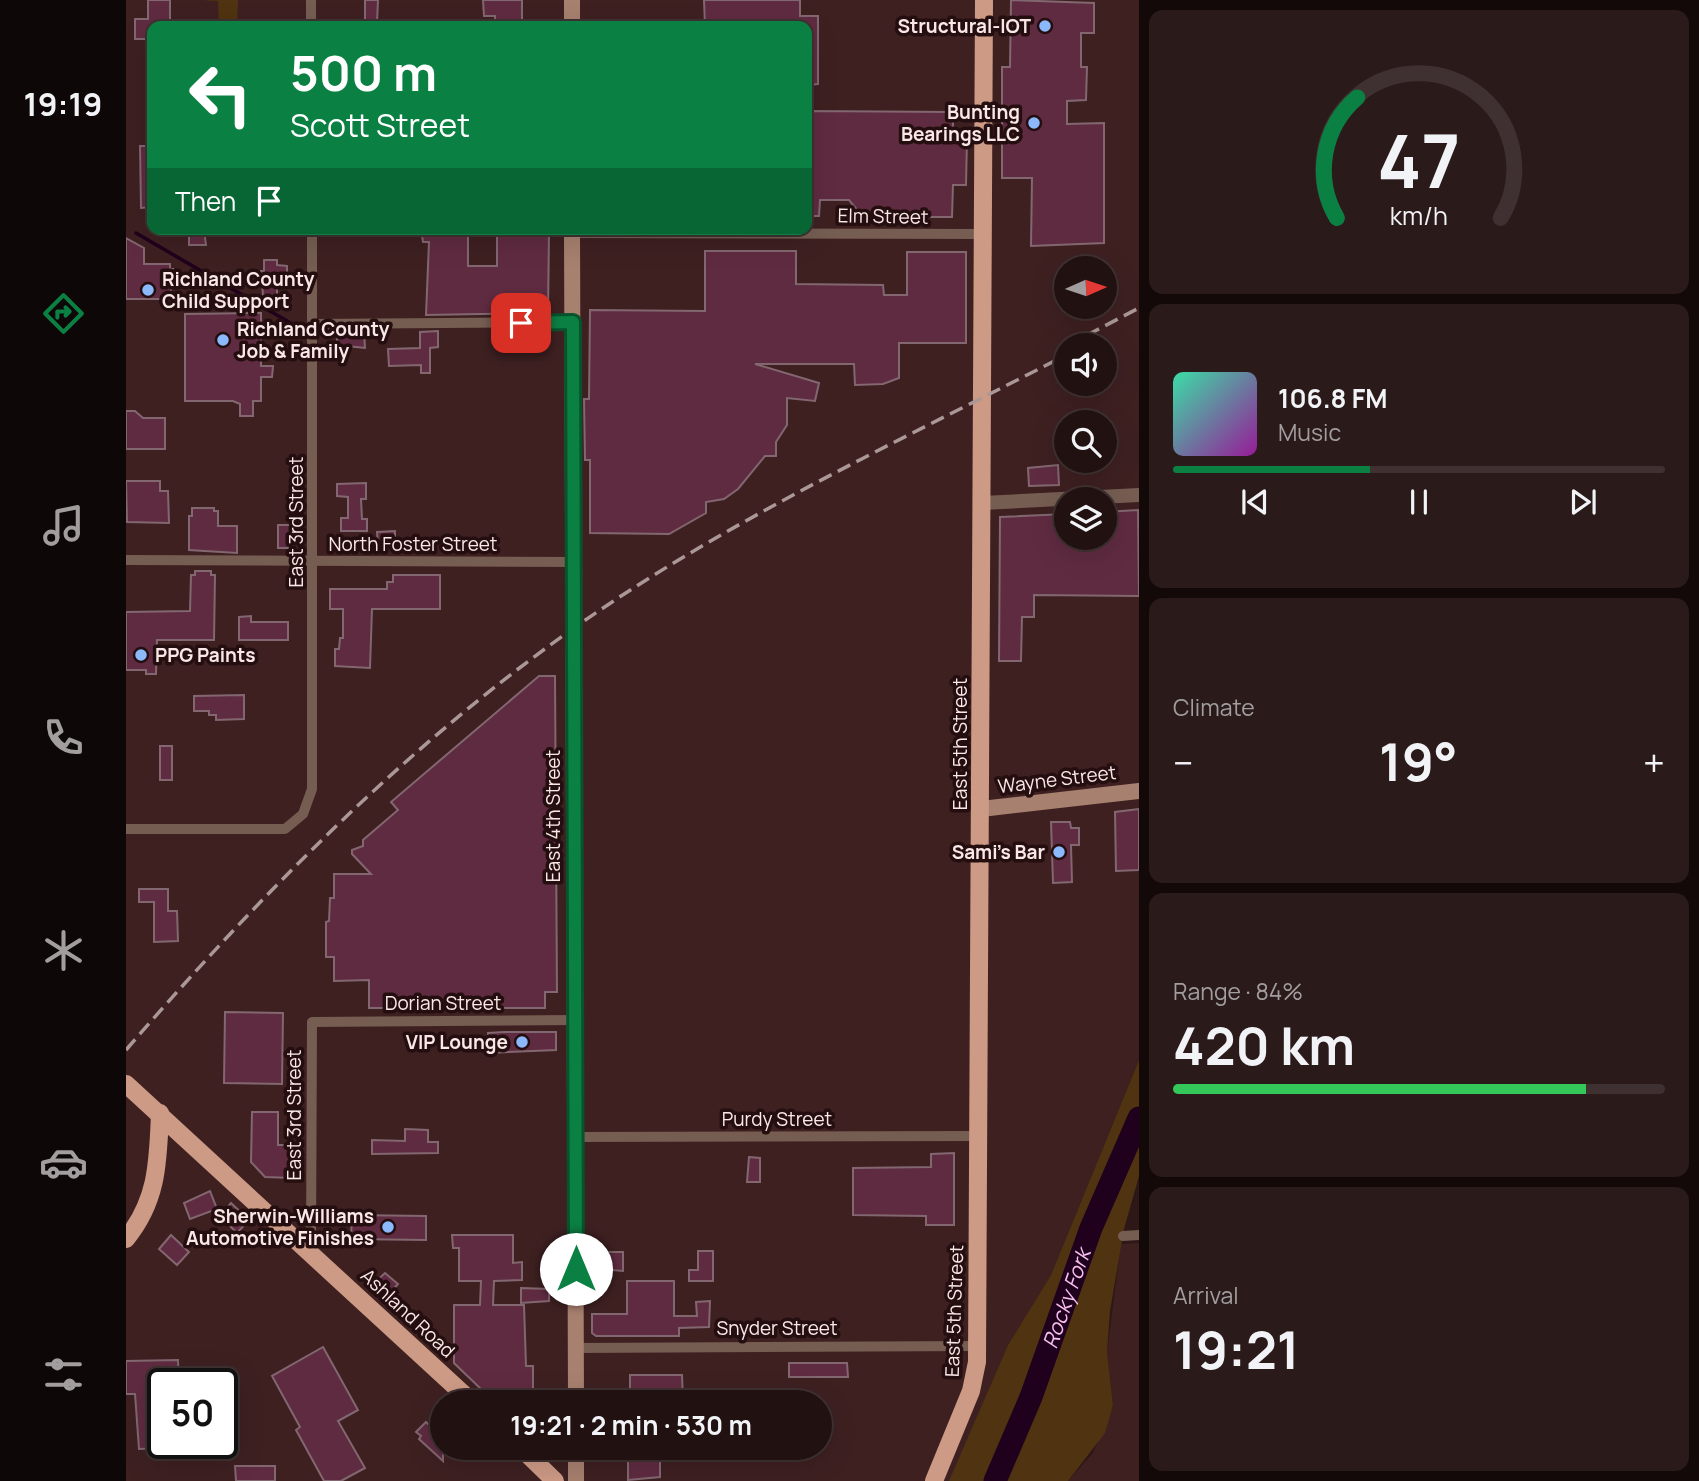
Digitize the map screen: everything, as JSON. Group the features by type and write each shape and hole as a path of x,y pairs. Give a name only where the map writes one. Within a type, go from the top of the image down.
{"main road":[{"path":"572,0 572,21"},
{"name":"East 5th Street","path":"934,1481 974,1381 978,1346 984,0"},
{"name":"East 4th Street","path":"572,235 576,1390"},
{"name":"Wayne Street","path":"981,809 1139,791"},
{"name":"Ashland Road","path":"126,1084 311,1251 459,1390"},
{"path":"126,1240 146,1210 156,1184 160,1113"},
{"path":"533,1460 555,1481"},
{"path":"576,1460 576,1481"}],"street":[{"path":"311,0 311,21"},
{"name":"Elm Street","path":"812,233 983,234"},
{"name":"East 3rd Street","path":"126,829 285,830 303,814 314,780 312,235"},
{"path":"312,324 573,322"},
{"path":"982,503 1139,495"},
{"name":"North Foster Street","path":"126,560 573,562"},
{"name":"Dorian Street","path":"312,1022 575,1020"},
{"name":"East 3rd Street","path":"311,1251 312,1022"},
{"name":"Purdy Street","path":"576,1137 978,1136"},
{"path":"1123,1236 1139,1235"},
{"name":"Snyder Street","path":"576,1348 978,1346"}],"shaded area":[{"path":"126,0 1139,0 1139,1060 1051,1275 1008,1345 950,1481 126,1481"},
{"path":"201,0 238,0 237,21 219,21 218,1"},
{"path":"1139,1060 1139,1176 1124,1229 1110,1311 1107,1352 1113,1405 1105,1433 1068,1481 949,1481 1008,1345 1051,1275"},
{"path":"1139,1243 1139,1481 1068,1481 1093,1453 1113,1405 1107,1352 1121,1244"}],"building":[{"path":"148,0 170,0 170,21 147,21 147,39 135,39 135,19 148,19"},
{"path":"365,0 378,0 377,21 365,21"},
{"path":"483,0 522,0 522,21 495,21 495,16 484,16"},
{"path":"704,0 800,0 800,16 818,16 818,84 812,85 812,21 705,21"},
{"name":"Bunting Bearings LLC","path":"1011,0 1094,3 1094,33 1081,33 1081,67 1087,67 1086,100 1067,101 1067,124 1104,123 1104,243 1031,246 1032,178 1002,178 1002,67 1010,67"},
{"path":"812,111 953,112 953,138 967,138 966,185 953,185 952,217 863,217 849,200 820,200 819,216 812,216"},
{"path":"140,146 147,146 147,207 141,208"},
{"path":"189,235 205,235 206,245 189,245"},
{"path":"422,235 468,235 468,266 497,266 497,235 549,235 548,313 426,315 429,242 423,242"},
{"name":"Richland County Child Support","path":"126,238 144,248 144,264 170,264 170,269 173,269 170,299 126,299"},
{"path":"705,251 796,251 796,284 883,285 884,295 907,295 907,252 966,252 966,343 899,343 899,378 883,384 855,385 854,364 755,364 819,383 815,401 787,398 787,425 776,442 776,456 765,456 738,489 724,499 706,502 706,513 669,534 590,533 590,460 585,460 584,399 589,399 590,310 705,311"},
{"path":"264,260 277,260 277,265 287,266 287,279 277,281 277,295 263,295 261,271 264,271"},
{"name":"Richland County Job & Family","path":"261,313 261,366 273,366 272,377 261,377 261,401 253,401 253,416 240,416 240,404 233,401 185,401 185,314"},
{"path":"438,331 438,347 430,348 430,373 421,373 421,365 389,366 388,349 420,348 420,332"},
{"path":"364,332 365,348 337,345 337,333"},
{"path":"126,411 135,411 143,418 165,418 165,449 126,449"},
{"path":"1054,465 1054,473 1058,473 1059,485 1029,486 1028,468"},
{"path":"126,481 160,481 160,491 168,491 169,523 127,522"},
{"path":"366,483 366,499 361,499 362,519 367,519 367,531 341,531 341,518 348,518 348,497 337,496 337,484"},
{"path":"192,508 214,508 214,511 218,511 218,526 237,526 237,553 189,550 189,516 192,516"},
{"path":"1138,510 1139,596 1034,595 1034,617 1022,617 1021,661 999,661 1000,517 1054,515 1054,550 1117,550 1117,511"},
{"path":"278,525 294,525 293,548 278,548"},
{"path":"395,531 395,546 378,547 377,532"},
{"path":"195,571 211,571 211,575 215,575 214,640 157,640 156,674 146,674 146,670 126,670 126,612 190,611 191,575 195,575"},
{"path":"393,575 440,575 440,609 372,609 370,668 335,666 335,649 339,649 340,638 343,638 343,609 330,609 330,589 387,589 387,582 393,582"},
{"path":"251,616 251,622 288,622 288,640 239,640 239,617"},
{"path":"539,676 555,676 557,992 545,992 545,1008 369,1008 369,980 334,981 334,957 326,957 326,922 329,921 330,898 334,898 334,874 371,874 352,854 352,850 363,846 363,840 398,810 391,802"},
{"path":"244,695 244,719 216,720 216,715 209,715 209,711 194,711 194,696"},
{"path":"160,746 172,746 172,780 160,780"},
{"path":"1139,809 1139,870 1116,871 1115,812"},
{"name":"Sami's Bar","path":"1051,822 1070,822 1071,828 1079,828 1079,845 1071,845 1072,882 1053,883"},
{"path":"139,889 168,889 168,911 177,911 178,941 154,942 154,902 139,902"},
{"path":"225,1012 283,1013 282,1084 224,1083"},
{"name":"VIP Lounge","path":"556,1032 556,1050 488,1053 488,1033"},
{"path":"252,1112 278,1112 278,1145 293,1145 292,1178 265,1177 251,1162"},
{"path":"405,1129 428,1130 428,1142 438,1142 438,1153 372,1154 372,1140 405,1141"},
{"path":"954,1153 954,1225 926,1225 926,1216 853,1215 853,1168 931,1167 931,1154"},
{"path":"749,1157 760,1158 760,1182 747,1182"},
{"path":"210,1191 217,1209 190,1219 184,1203"},
{"path":"231,1203 249,1220 237,1233 220,1216"},
{"name":"Sherwin-Williams Automotive Finishes","path":"352,1215 426,1216 426,1240 351,1239"},
{"path":"171,1235 189,1252 177,1265 159,1249"},
{"path":"452,1235 513,1235 513,1263 522,1262 522,1280 494,1281 493,1305 524,1305 526,1366 533,1366 533,1390 482,1390 454,1363 454,1305 480,1305 481,1281 459,1281 459,1248 453,1248"},
{"path":"698,1251 713,1251 713,1281 689,1281 689,1270 698,1270"},
{"path":"623,1252 623,1271 600,1269 600,1254"},
{"path":"385,1273 398,1284 385,1298 372,1285"},
{"path":"627,1281 674,1281 674,1316 697,1316 696,1302 710,1301 709,1327 679,1328 679,1336 596,1336 592,1333 592,1314 627,1314"},
{"path":"521,1288 549,1289 549,1301 521,1303"},
{"path":"323,1347 358,1410 338,1421 365,1468 341,1481 324,1481 296,1430 300,1427 272,1376"},
{"path":"178,1360 178,1368 147,1368 147,1449 139,1449 135,1394 126,1394 126,1361"},
{"path":"789,1363 847,1363 848,1377 789,1377"},
{"path":"630,1375 682,1375 683,1390 630,1390"},
{"path":"426,1422 430,1426 430,1449 419,1439 421,1436 416,1432"},
{"path":"628,1460 660,1460 660,1477 628,1480"},
{"path":"235,1466 275,1466 275,1481 236,1481"}],"waterway":[{"path":"136,233 294,325"},
{"name":"Rocky Fork","path":"995,1481 1031,1397 1091,1228 1139,1118"}],"railway":[{"path":"1091,333 1139,308"},
{"path":"126,1050 228,936 337,826 393,773 512,674 574,628 692,552 815,483 1054,361"}],"place":[{"name":"Structural-IOT","path":"1045,26"},
{"name":"Bunting Bearings LLC","path":"1034,123"},
{"name":"Richland County Child Support","path":"148,290"},
{"name":"Richland County Job & Family","path":"223,340"},
{"name":"PPG Paints","path":"141,655"},
{"name":"Sami's Bar","path":"1059,852"},
{"name":"VIP Lounge","path":"522,1042"},
{"name":"Sherwin-Williams Automotive Finishes","path":"388,1227"}],"route":[{"path":"521,323 573,322 576,1269"}]}
